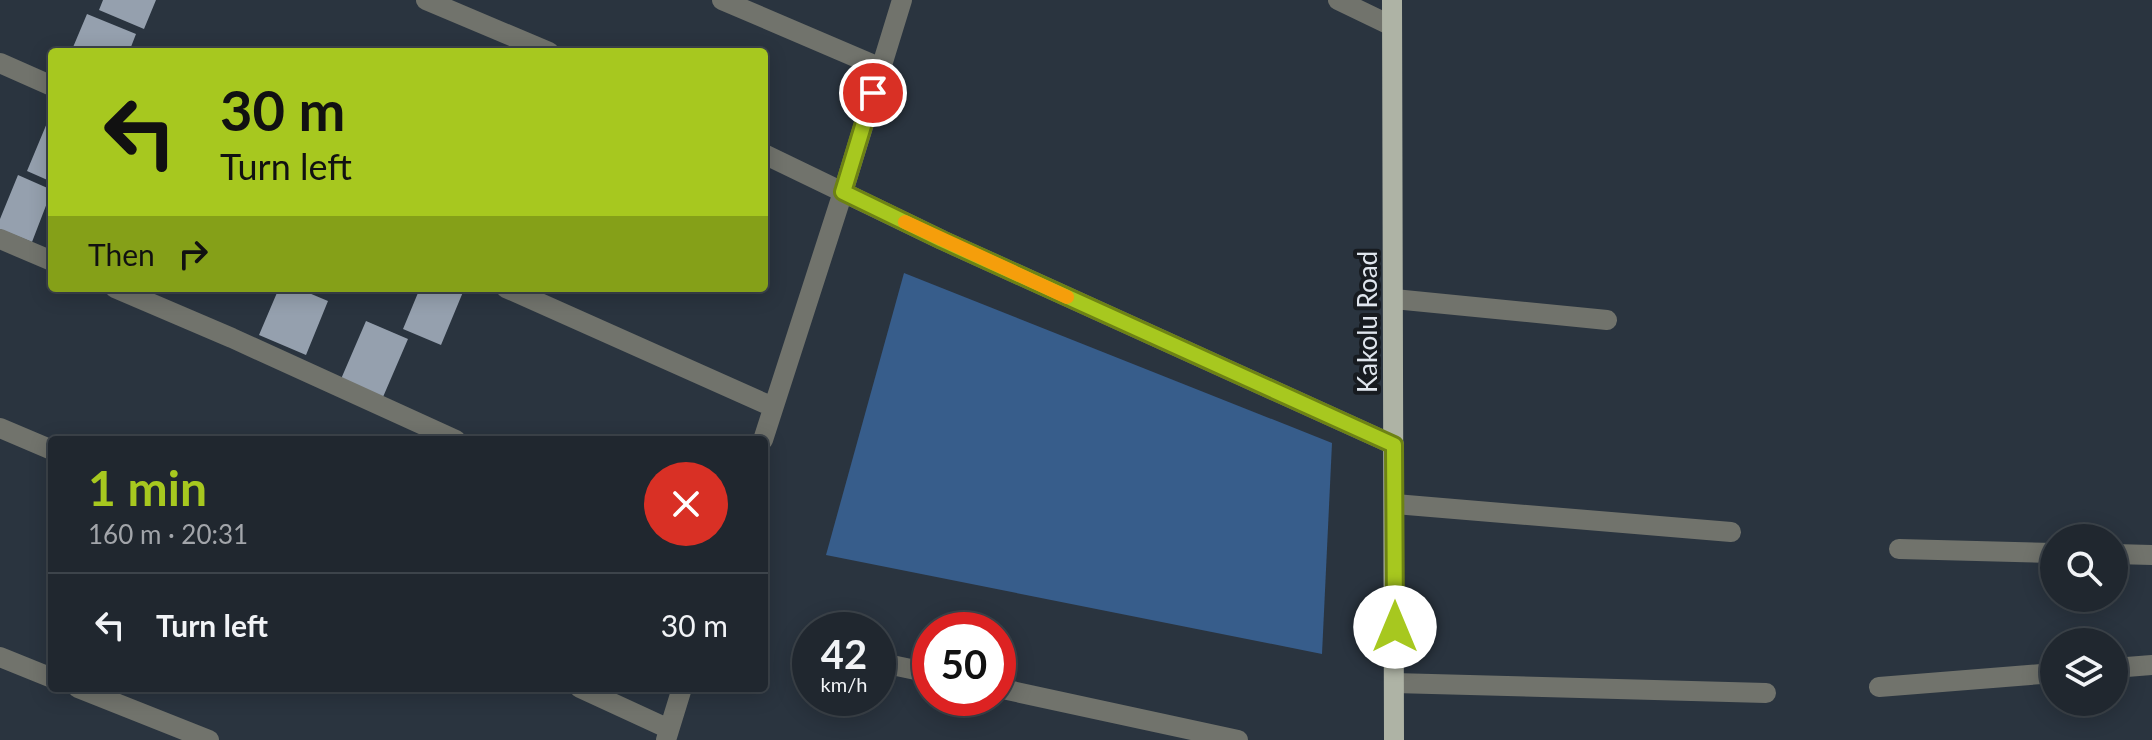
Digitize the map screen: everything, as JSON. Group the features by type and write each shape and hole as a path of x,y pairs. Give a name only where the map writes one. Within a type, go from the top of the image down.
{"main road":[{"name":"Kakolu Road","path":"1392,0 1394,740"}],"street":[{"path":"426,0 540,48"},
{"path":"722,0 881,68"},
{"path":"764,436 902,0"},
{"path":"1338,0 1392,26"},
{"path":"0,63 48,84"},
{"path":"768,156 942,240 1394,445"},
{"path":"0,239 48,259"},
{"path":"124,292 447,436"},
{"path":"515,292 773,407"},
{"path":"1394,299 1607,320"},
{"path":"0,428 48,448"},
{"path":"1395,504 1731,532"},
{"path":"1899,549 2040,553"},
{"path":"2128,554 2152,555"},
{"path":"0,657 48,676"},
{"path":"2128,667 2152,665"},
{"path":"1879,687 2040,674"},
{"path":"1394,683 1766,693"},
{"path":"88,692 209,740"},
{"path":"588,692 667,734 681,692"},
{"path":"1016,692 1238,740"}],"shaded area":[{"path":"904,273 1332,443 1322,654 826,555"}],"building":[{"path":"103,0 156,0 144,29 99,10"},
{"path":"87,14 136,34 131,48 73,48"},
{"path":"48,121 48,180 27,171"},
{"path":"18,175 48,188 48,200 32,242 0,229 0,219"},
{"path":"277,292 307,292 328,301 306,355 259,335"},
{"path":"418,292 463,292 441,345 403,329"},
{"path":"366,321 408,339 383,397 341,379"}],"slow traffic":[{"path":"905,222 1067,297"}],"route":[{"path":"873,93 843,192 1394,445 1395,627"}]}
